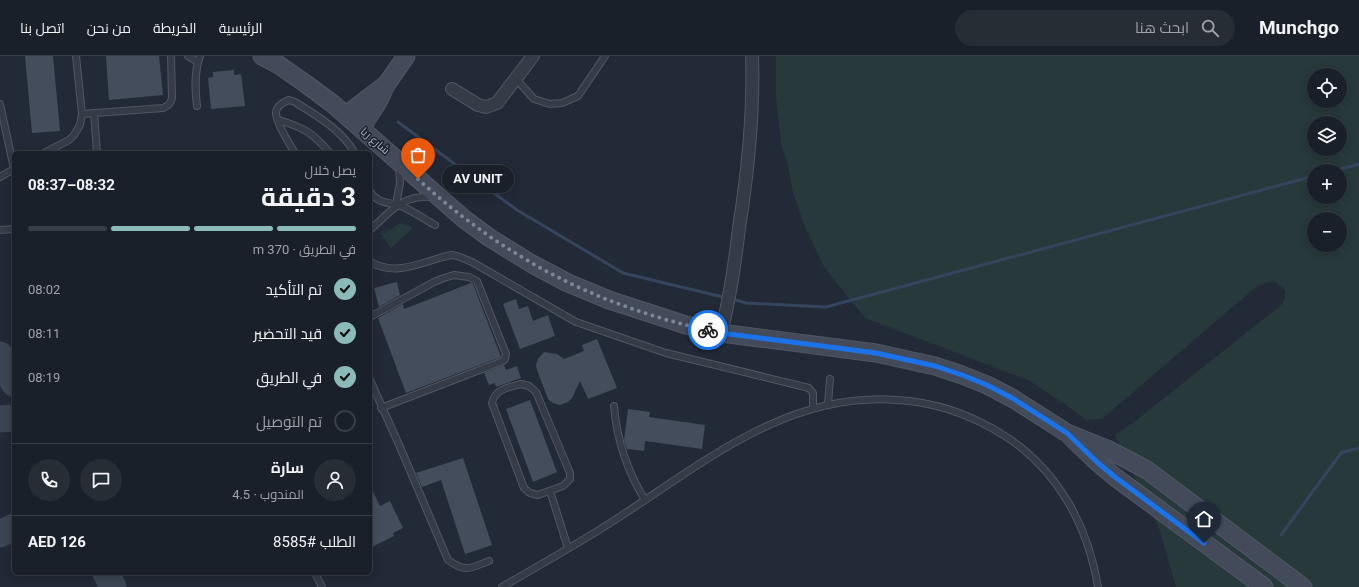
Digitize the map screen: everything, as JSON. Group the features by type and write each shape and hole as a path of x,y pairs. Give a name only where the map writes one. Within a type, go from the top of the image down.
{"main road":[{"name":"شارع ريا","path":"262,56 279,65 346,115 399,161 438,198 490,238 532,264 568,283 609,300 650,314 686,325 721,333 876,353 935,366 987,385 1012,398 1067,433"},
{"path":"361,128 378,102 386,85 406,56"},
{"path":"346,115 386,85"},
{"path":"1067,433 1115,477 1264,587"},
{"path":"1067,433 1107,449 1147,470 1303,587"}],"street":[{"path":"452,88 478,104 486,107 497,103 533,56"},
{"path":"721,333 729,297 748,171 753,93 752,56"}],"lane":[{"path":"48,151 69,140 80,125 82,114 76,56"},
{"path":"82,114 166,107 172,98 171,56"},
{"path":"188,56 199,59 196,76 197,106"},
{"path":"515,78 534,99 550,104 562,103 578,96 605,56"},
{"path":"294,151 287,140 276,114 278,108 289,100 295,102 333,127 354,151"},
{"path":"0,104 12,160"},
{"path":"94,113 97,151"},
{"path":"279,120 299,126 307,131 321,142 328,151"},
{"path":"396,205 400,183 399,161"},
{"path":"0,177 12,170"},
{"path":"372,194 382,202 407,209 435,225"},
{"path":"372,228 396,205 417,198 438,198"},
{"path":"0,230 12,229"},
{"path":"372,263 384,268 409,268 442,257 451,255 456,256 472,262 576,322 666,353 809,388 813,393 813,408"},
{"path":"372,315 434,282 454,275 469,277 477,281 506,354 503,361 381,408"},
{"path":"828,404 830,379"},
{"path":"521,384 530,386 536,392 570,473 570,479 566,485 550,491 533,495 524,488 492,403 495,394 499,391 521,384"},
{"path":"372,385 448,560 459,568 465,569 489,561"},
{"path":"502,587 609,524 709,458 748,435 789,416 828,404 856,400 883,399 909,400 935,405 974,418 1010,439 1026,452 1041,466 1066,496 1076,515 1092,555 1098,587"},
{"path":"614,406 617,430 623,456 635,484 645,500"},
{"path":"550,491 568,548"},
{"path":"316,575 322,587"}],"shaded area":[{"path":"776,56 1359,56 1359,587 1176,587 1159,528 1115,435 1134,422 1280,306 1285,299 1285,291 1278,284 1275,282 1269,282 1256,287 1102,419 1086,420 1028,380 865,318 824,267 807,232 793,193 788,165 781,144 776,96"},
{"path":"400,223 413,228 391,248 380,233 385,233"}],"building":[{"path":"25,56 53,56 60,131 32,133"},
{"path":"106,56 159,56 163,95 109,100"},
{"path":"234,70 234,75 241,74 245,106 211,109 208,78 213,77 213,72"},
{"path":"397,282 400,295 379,307 374,288"},
{"path":"471,283 473,284 501,357 406,393 378,318 403,304 404,309"},
{"path":"516,299 519,309 528,306 533,321 548,315 555,336 520,349 503,304"},
{"path":"597,339 617,388 588,399 580,381 572,398 568,402 560,405 553,403 548,399 537,370 536,365 538,359 544,352 557,354 564,359 584,351 582,345"},
{"path":"504,365 506,370 517,366 521,378 496,387 495,383 489,385 484,373"},
{"path":"530,400 557,472 533,482 506,409"},
{"path":"628,409 650,412 649,417 705,425 702,449 645,441 644,451 627,449 624,440"},
{"path":"463,458 492,545 465,554 441,480 422,487 416,473"},
{"path":"372,490 380,506 390,501 403,528 393,533 394,536 372,547"}],"waterway":[{"path":"398,122 517,210 623,273 727,298"},
{"path":"1347,167 1359,164"},
{"path":"732,299 746,303 826,307 1307,178"},
{"path":"1281,535 1341,453 1359,448"}],"taxiway":[{"path":"0,355 12,379"},
{"path":"0,419 12,418"},
{"path":"0,534 12,528"},
{"path":"107,575 113,587"}],"way so far":[{"path":"418,179 438,198 490,238 532,264 568,283 609,300 650,314 708,330"}],"place":[{"name":"AV UNIT","path":"418,179"}],"route":[{"path":"708,330 721,333 876,353 935,366 987,385 1012,398 1067,433 1115,477 1204,543"}]}
